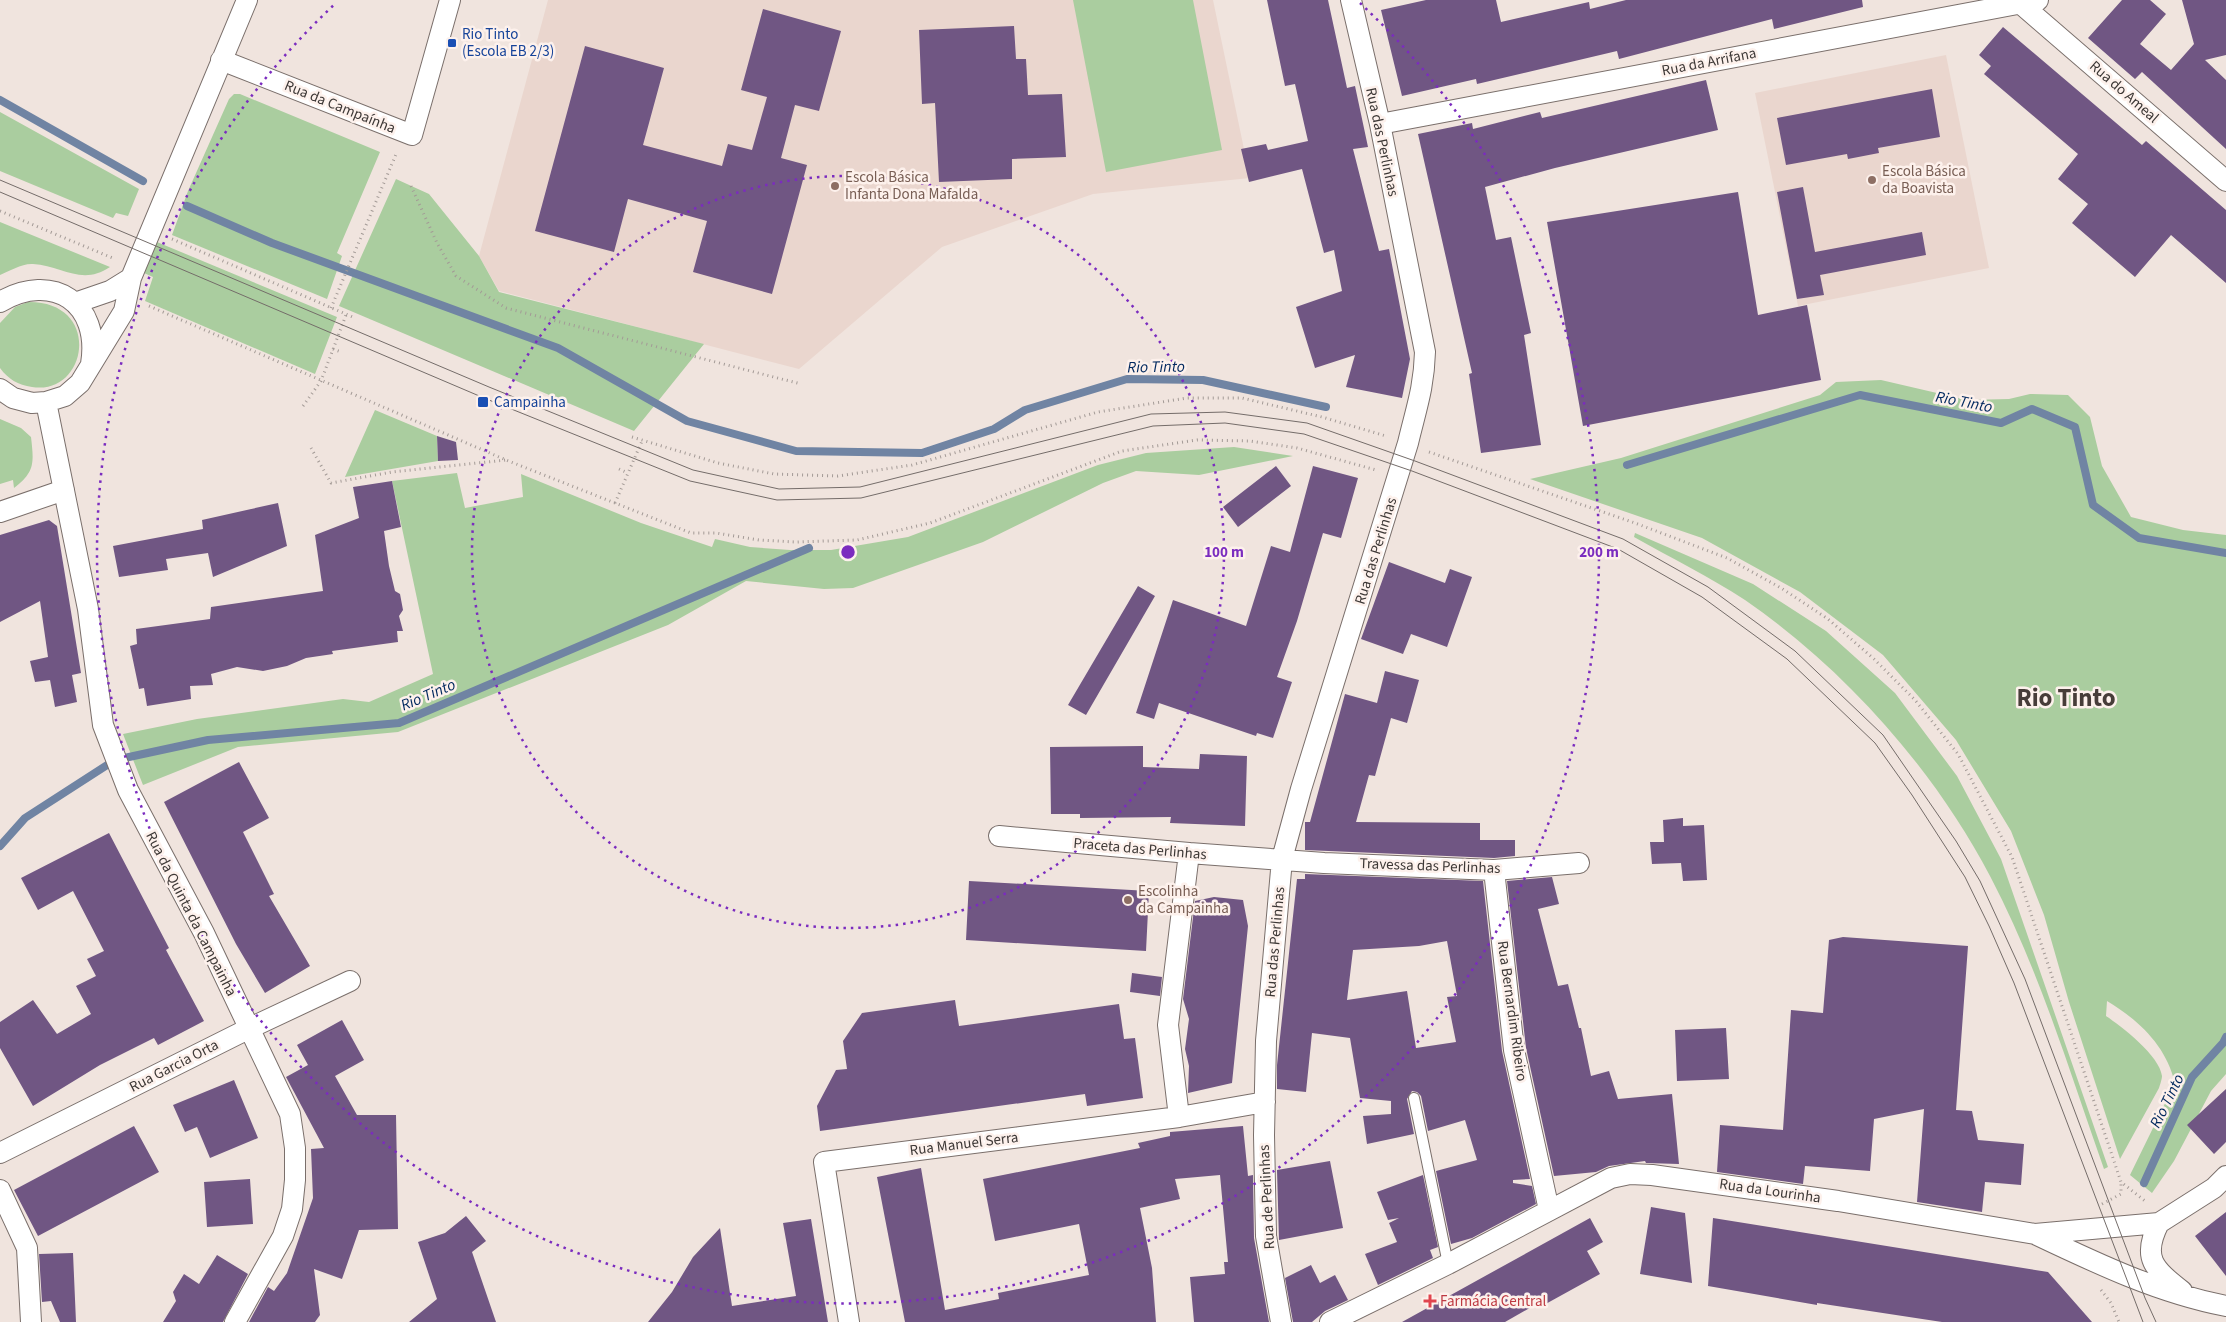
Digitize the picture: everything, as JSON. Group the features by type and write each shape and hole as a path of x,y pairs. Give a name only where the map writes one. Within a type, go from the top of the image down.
{"street":[{"path":"0,389 13,398 32,403 46,402 65,396 80,383 124,311 131,278 247,0"},
{"name":"Rua da Campaínha","path":"221,60 412,136 450,0"},
{"name":"Rua das Perlinhas","path":"1265,1102 1266,1041 1282,859 1301,789 1378,544 1423,388 1425,352 1380,124 1351,0"},
{"name":"Rua da Arrifana","path":"1380,124 2029,2"},
{"name":"Rua do Ameal","path":"2029,2 2226,180"},
{"path":"75,303 110,291 131,278"},
{"path":"0,302 17,292 37,288 58,293 75,303 87,319 92,337 94,346 90,366"},
{"path":"0,512 64,490 46,402"},
{"name":"Rua da Quinta da Campainha","path":"64,490 88,609 103,724 116,754 128,790 204,933 290,1114 295,1180 292,1209 284,1236 235,1322"},
{"name":"Praceta das Perlinhas","path":"1000,836 1189,854 1282,859"},
{"path":"1178,1117 1168,1025 1189,854"},
{"name":"Travessa das Perlinhas","path":"1282,859 1324,863 1494,870 1579,863"},
{"name":"Rua Bernardim Ribeiro","path":"1494,870 1514,1050 1549,1210"},
{"name":"Rua Garcia Orta","path":"0,1153 248,1029 350,981"},
{"name":"Rua Manuel Serra","path":"849,1322 824,1162 1178,1117 1265,1102"},
{"name":"Rua de Perlinhas","path":"1265,1102 1266,1236 1281,1322"},
{"name":"Rua da Lourinha","path":"1330,1322 1448,1264 1611,1178 1630,1174 1652,1175 1838,1201 2035,1234 2155,1214 2214,1188 2226,1176"},
{"path":"0,1190 27,1248 30,1322"},
{"path":"2155,1214 2150,1254 2161,1275 2194,1299"},
{"path":"2035,1234 2087,1259 2194,1299 2226,1306"}],"lane":[{"path":"1414,1098 1448,1264"}],"path":[{"path":"331,308 405,133"},
{"path":"411,186 437,243 456,276 506,308 802,384"},
{"path":"0,211 121,262 116,271 131,278 143,303 506,460 691,533 716,533 759,540 795,542 857,540 930,523 1122,450 1197,440 1250,441 1298,448 1376,470"},
{"path":"156,218 170,224 165,236 355,318"},
{"path":"302,406 322,380 346,315"},
{"path":"333,349 341,352"},
{"path":"632,437 718,463 774,474 838,476 912,465 1098,412 1187,398 1242,398 1322,416 1386,436"},
{"path":"615,503 642,441"},
{"path":"311,448 331,483 392,472 506,460"},
{"path":"1425,450 1635,523 1727,558 1781,588 1828,619 1874,659 1915,700 1958,754 2012,856 2121,1182 2155,1214"},
{"path":"619,469 628,473"}],"shaded area":[{"name":"Escola Básica Infanta Dona Mafalda","path":"548,0 1213,0 1250,178 1093,194 942,247 799,369 499,291 479,256"},
{"name":"Escola Básica da Boavista","path":"1946,55 1989,268 1798,306 1755,93"}],"green space":[{"path":"1073,0 1193,0 1222,150 1106,172"},
{"path":"234,94 240,94 380,152 337,253 342,256 327,299 172,235 188,191 229,99"},
{"path":"0,112 139,189 128,216 116,213 113,218 0,171"},
{"path":"396,179 429,194 479,256 499,292 704,344 634,431 339,306"},
{"path":"0,222 110,267 90,275 81,275 43,265 29,264 0,275"},
{"path":"157,242 337,317 315,374 145,301 153,277 144,273"},
{"path":"28,302 52,306 68,316 77,331 79,348 75,364 66,377 51,386 32,387 22,385 6,375 0,368 0,323 15,307"},
{"path":"1881,380 1967,400 2009,399 2030,394 2068,395 2090,417 2102,466 2131,517 2183,530 2226,535 2226,1074 2211,1091 2174,1161 2152,1193 2130,1175 2175,1083 2165,1057 2141,1026 2107,1001 2106,1016 2139,1042 2155,1060 2162,1076 2159,1088 2120,1159 2069,1002 2044,915 2011,831 1956,740 1883,655 1800,592 1702,538 1530,479 1621,458 1820,395 1836,382"},
{"path":"375,410 437,436 438,461 345,477"},
{"path":"0,419 21,428 31,437 33,454 29,472 14,488 13,480 0,484"},
{"path":"1234,447 1293,456 1199,475 1136,471 1103,483 983,542 853,588 824,589 746,581 668,625 398,732 238,747 143,785 123,734 197,719 343,699 369,702 433,674 392,481 457,473 465,508 523,497 521,474 641,523 712,547 715,539 750,547 790,550 831,550 908,537 1098,465 1146,453"},
{"path":"1635,533 1753,584 1826,631 1895,693 1957,776 2001,859 2108,1167 2104,1169 2052,1020 2008,911 1967,836 1942,797 1884,723 1817,657 1782,627 1745,600 1704,575 1634,537"}],"building":[{"path":"1267,0 1328,0 1347,88 1355,86 1368,147 1353,149 1379,251 1389,249 1410,359 1402,398 1346,387 1355,355 1315,368 1296,307 1342,291 1334,250 1324,253 1302,169 1249,182 1241,149 1266,144 1268,150 1308,141 1295,84 1285,86"},
{"path":"1426,0 1496,0 1501,22 1589,2 1590,9 1626,0 1862,0 1863,7 1774,29 1772,19 1619,59 1617,51 1477,84 1476,79 1402,96 1381,10"},
{"path":"2122,0 2150,0 2166,14 2140,44 2171,70 2194,44 2182,0 2226,0 2226,55 2205,60 2226,80 2226,149 2142,72 2135,79 2088,38"},
{"path":"763,9 841,31 819,111 795,105 781,158 807,165 772,294 693,272 707,221 628,199 614,252 535,231 585,46 664,68 643,145 722,166 728,144 752,150 767,97 741,90"},
{"path":"1014,26 1016,59 1026,59 1028,95 1062,94 1066,157 1012,159 1012,179 939,182 935,103 922,104 919,30"},
{"path":"2003,27 2142,145 2146,141 2226,210 2226,283 2171,235 2135,277 2072,223 2088,204 2058,179 2078,154 1984,74 1991,66 1979,55"},
{"path":"1706,80 1718,130 1555,168 1485,187 1496,240 1511,237 1531,333 1524,335 1541,445 1481,453 1469,374 1472,373 1418,134 1472,123 1473,129 1540,112 1542,118"},
{"path":"1932,89 1940,137 1878,148 1879,153 1848,159 1847,154 1786,165 1777,118"},
{"path":"1803,187 1815,252 1922,232 1926,255 1820,275 1824,295 1797,299 1777,192"},
{"path":"1738,192 1758,315 1807,305 1821,380 1583,426 1547,222"},
{"path":"437,436 456,442 458,460 438,461"},
{"path":"1276,466 1291,486 1238,527 1223,507"},
{"path":"1313,466 1358,478 1341,538 1323,533 1297,621 1277,677 1292,682 1273,738 1257,733 1256,736 1159,703 1154,719 1136,713 1173,600 1246,626 1271,546 1290,552"},
{"path":"392,481 401,527 384,531 395,591 400,594 403,610 399,616 403,631 397,631 398,642 332,651 333,654 306,658 287,666 263,671 237,667 211,674 213,685 190,686 191,699 147,706 144,688 139,689 130,646 137,644 136,629 210,619 211,607 323,591 315,535 359,518 353,487"},
{"path":"278,503 287,546 213,577 208,553 166,559 168,570 119,577 113,546 203,529 202,520"},
{"path":"49,520 57,526 81,673 72,675 77,702 55,707 50,680 35,682 30,661 48,657 40,601 0,622 0,535"},
{"path":"1389,562 1445,583 1450,569 1472,577 1447,647 1411,634 1403,654 1361,639"},
{"path":"1138,586 1155,596 1086,715 1068,705"},
{"path":"1385,671 1419,680 1407,723 1391,718 1375,776 1369,775 1356,822 1480,823 1480,840 1515,840 1515,856 1494,858 1305,850 1305,822 1310,822 1345,694 1377,703"},
{"path":"1143,746 1143,767 1199,769 1200,754 1247,756 1245,826 1170,823 1171,817 1080,818 1080,814 1051,814 1050,747"},
{"path":"239,762 269,818 243,832 274,894 269,896 310,966 265,993 236,944 164,802"},
{"path":"1683,818 1683,826 1704,825 1707,880 1683,881 1681,863 1652,864 1650,842 1664,842 1663,820"},
{"path":"109,833 169,948 166,950 204,1021 158,1045 154,1038 100,1065 33,1106 0,1048 0,1022 33,1000 57,1034 91,1014 76,986 96,976 87,959 104,951 73,891 38,910 21,878"},
{"path":"1305,874 1483,881 1502,1051 1530,1179 1513,1180 1513,1183 1532,1186 1536,1204 1472,1238 1451,1244 1436,1171 1477,1160 1465,1120 1428,1131 1421,1096 1417,1092 1412,1091 1407,1099 1414,1134 1367,1144 1363,1116 1391,1114 1391,1101 1360,1098 1350,1038 1312,1033 1306,1092 1277,1089 1277,1065 1297,879 1305,879","holes":["1447,941 1457,996 1447,997 1456,1042 1416,1048 1407,991 1347,1000 1353,950 1419,946"]},
{"path":"1552,877 1559,904 1538,909 1558,986 1568,984 1579,1028 1581,1028 1591,1076 1609,1071 1618,1099 1672,1094 1679,1164 1646,1163 1645,1161 1609,1166 1596,1172 1554,1176 1526,1048 1507,881"},
{"path":"969,881 1149,891 1146,951 966,940"},
{"path":"1214,897 1243,900 1248,926 1232,1083 1188,1093 1189,1066 1185,1049 1189,1019 1183,999 1195,901"},
{"path":"1843,937 1968,946 1956,1110 1972,1111 1978,1140 2024,1144 2021,1185 1985,1182 1982,1212 1917,1202 1924,1109 1874,1119 1870,1171 1805,1166 1803,1184 1717,1172 1720,1125 1783,1130 1791,1010 1823,1013 1829,940"},
{"path":"1132,973 1162,977 1160,996 1130,992"},
{"path":"955,1000 959,1026 1119,1004 1124,1039 1135,1038 1143,1098 1087,1106 1085,1094 820,1131 817,1106 836,1070 847,1069 843,1041 862,1013"},
{"path":"342,1020 364,1060 335,1076 357,1115 396,1115 398,1229 359,1230 342,1279 314,1269 320,1315 315,1322 249,1322 268,1287 274,1291 287,1273 313,1198 311,1149 324,1148 286,1077 308,1065 297,1045"},
{"path":"1726,1028 1729,1079 1677,1081 1675,1030"},
{"path":"234,1080 258,1138 210,1158 197,1127 185,1132 173,1105"},
{"path":"2226,1089 2226,1142 2214,1154 2187,1125"},
{"path":"134,1126 159,1172 38,1236 14,1190"},
{"path":"1243,1126 1248,1176 1253,1175 1254,1238 1269,1322 1194,1322 1190,1277 1225,1274 1224,1262 1228,1262 1220,1175 1175,1179 1180,1199 1140,1208 1152,1268 1156,1322 905,1322 877,1177 921,1168 945,1310 999,1299 998,1293 1089,1275 1079,1224 995,1241 983,1179 1140,1148 1138,1143 1170,1136 1170,1132"},
{"path":"1330,1161 1343,1228 1279,1240 1277,1170"},
{"path":"1423,1175 1438,1247 1430,1250 1433,1258 1378,1285 1365,1254 1397,1242 1389,1223 1399,1218 1388,1220 1377,1192"},
{"path":"250,1179 253,1224 207,1227 204,1182"},
{"path":"1651,1207 1685,1213 1692,1283 1640,1274"},
{"path":"2226,1212 2226,1276 2195,1236"},
{"path":"466,1216 486,1241 472,1252 496,1322 409,1322 437,1299 418,1242 445,1233"},
{"path":"1590,1218 1603,1242 1587,1251 1600,1274 1542,1306 1540,1302 1505,1322 1402,1322"},
{"path":"1713,1218 2048,1272 2092,1322 1942,1322 1817,1303 1817,1305 1708,1286"},
{"path":"811,1219 828,1322 648,1322 672,1292 693,1257 720,1228 732,1306 796,1296 783,1223"},
{"path":"73,1253 76,1322 60,1322 51,1301 42,1302 39,1254"},
{"path":"217,1255 248,1274 223,1322 163,1322 176,1301 173,1292 184,1274 199,1284"},
{"path":"1311,1265 1320,1283 1335,1275 1348,1300 1325,1311 1312,1322 1293,1322 1285,1278"}],"waterway":[{"path":"0,100 143,181"},
{"path":"187,206 272,243 558,348 687,421 796,451 922,453 994,429 1025,410 1127,379 1203,380 1326,407"},
{"name":"Rio Tinto","path":"1627,465 1860,395 2001,423 2032,409 2075,427 2093,505 2139,538 2226,553"},
{"name":"Rio Tinto","path":"0,846 25,818 115,760 208,740 399,723 809,548"},
{"name":"Rio Tinto","path":"2144,1183 2192,1077 2223,1043 2226,1037"}],"tram line":[{"path":"0,180 489,387 693,470 779,489 860,487 1151,414 1225,412 1307,423 1415,461 1623,539 1708,587 1795,651 1883,735 1956,841 1980,881 2025,979 2145,1298 2156,1322"},
{"path":"0,192 484,398 690,481 777,500 861,498 1153,426 1225,423 1304,434 1412,471 1618,549 1702,597 1787,659 1875,743 1912,795 1965,877 2014,983 2143,1322"}],"place":[{"name":"Rio Tinto (Escola EB 2/3)","path":"452,43"},
{"name":"Escola Básica da Boavista","path":"1872,180"},
{"name":"Escola Básica Infanta Dona Mafalda","path":"835,186"},
{"name":"Campainha","path":"483,402"},
{"name":"Escolinha da Campainha","path":"1128,900"},
{"name":"Farmácia Central","path":"1430,1301"}],"district":[{"name":"Rio Tinto","path":"2066,698"}]}
